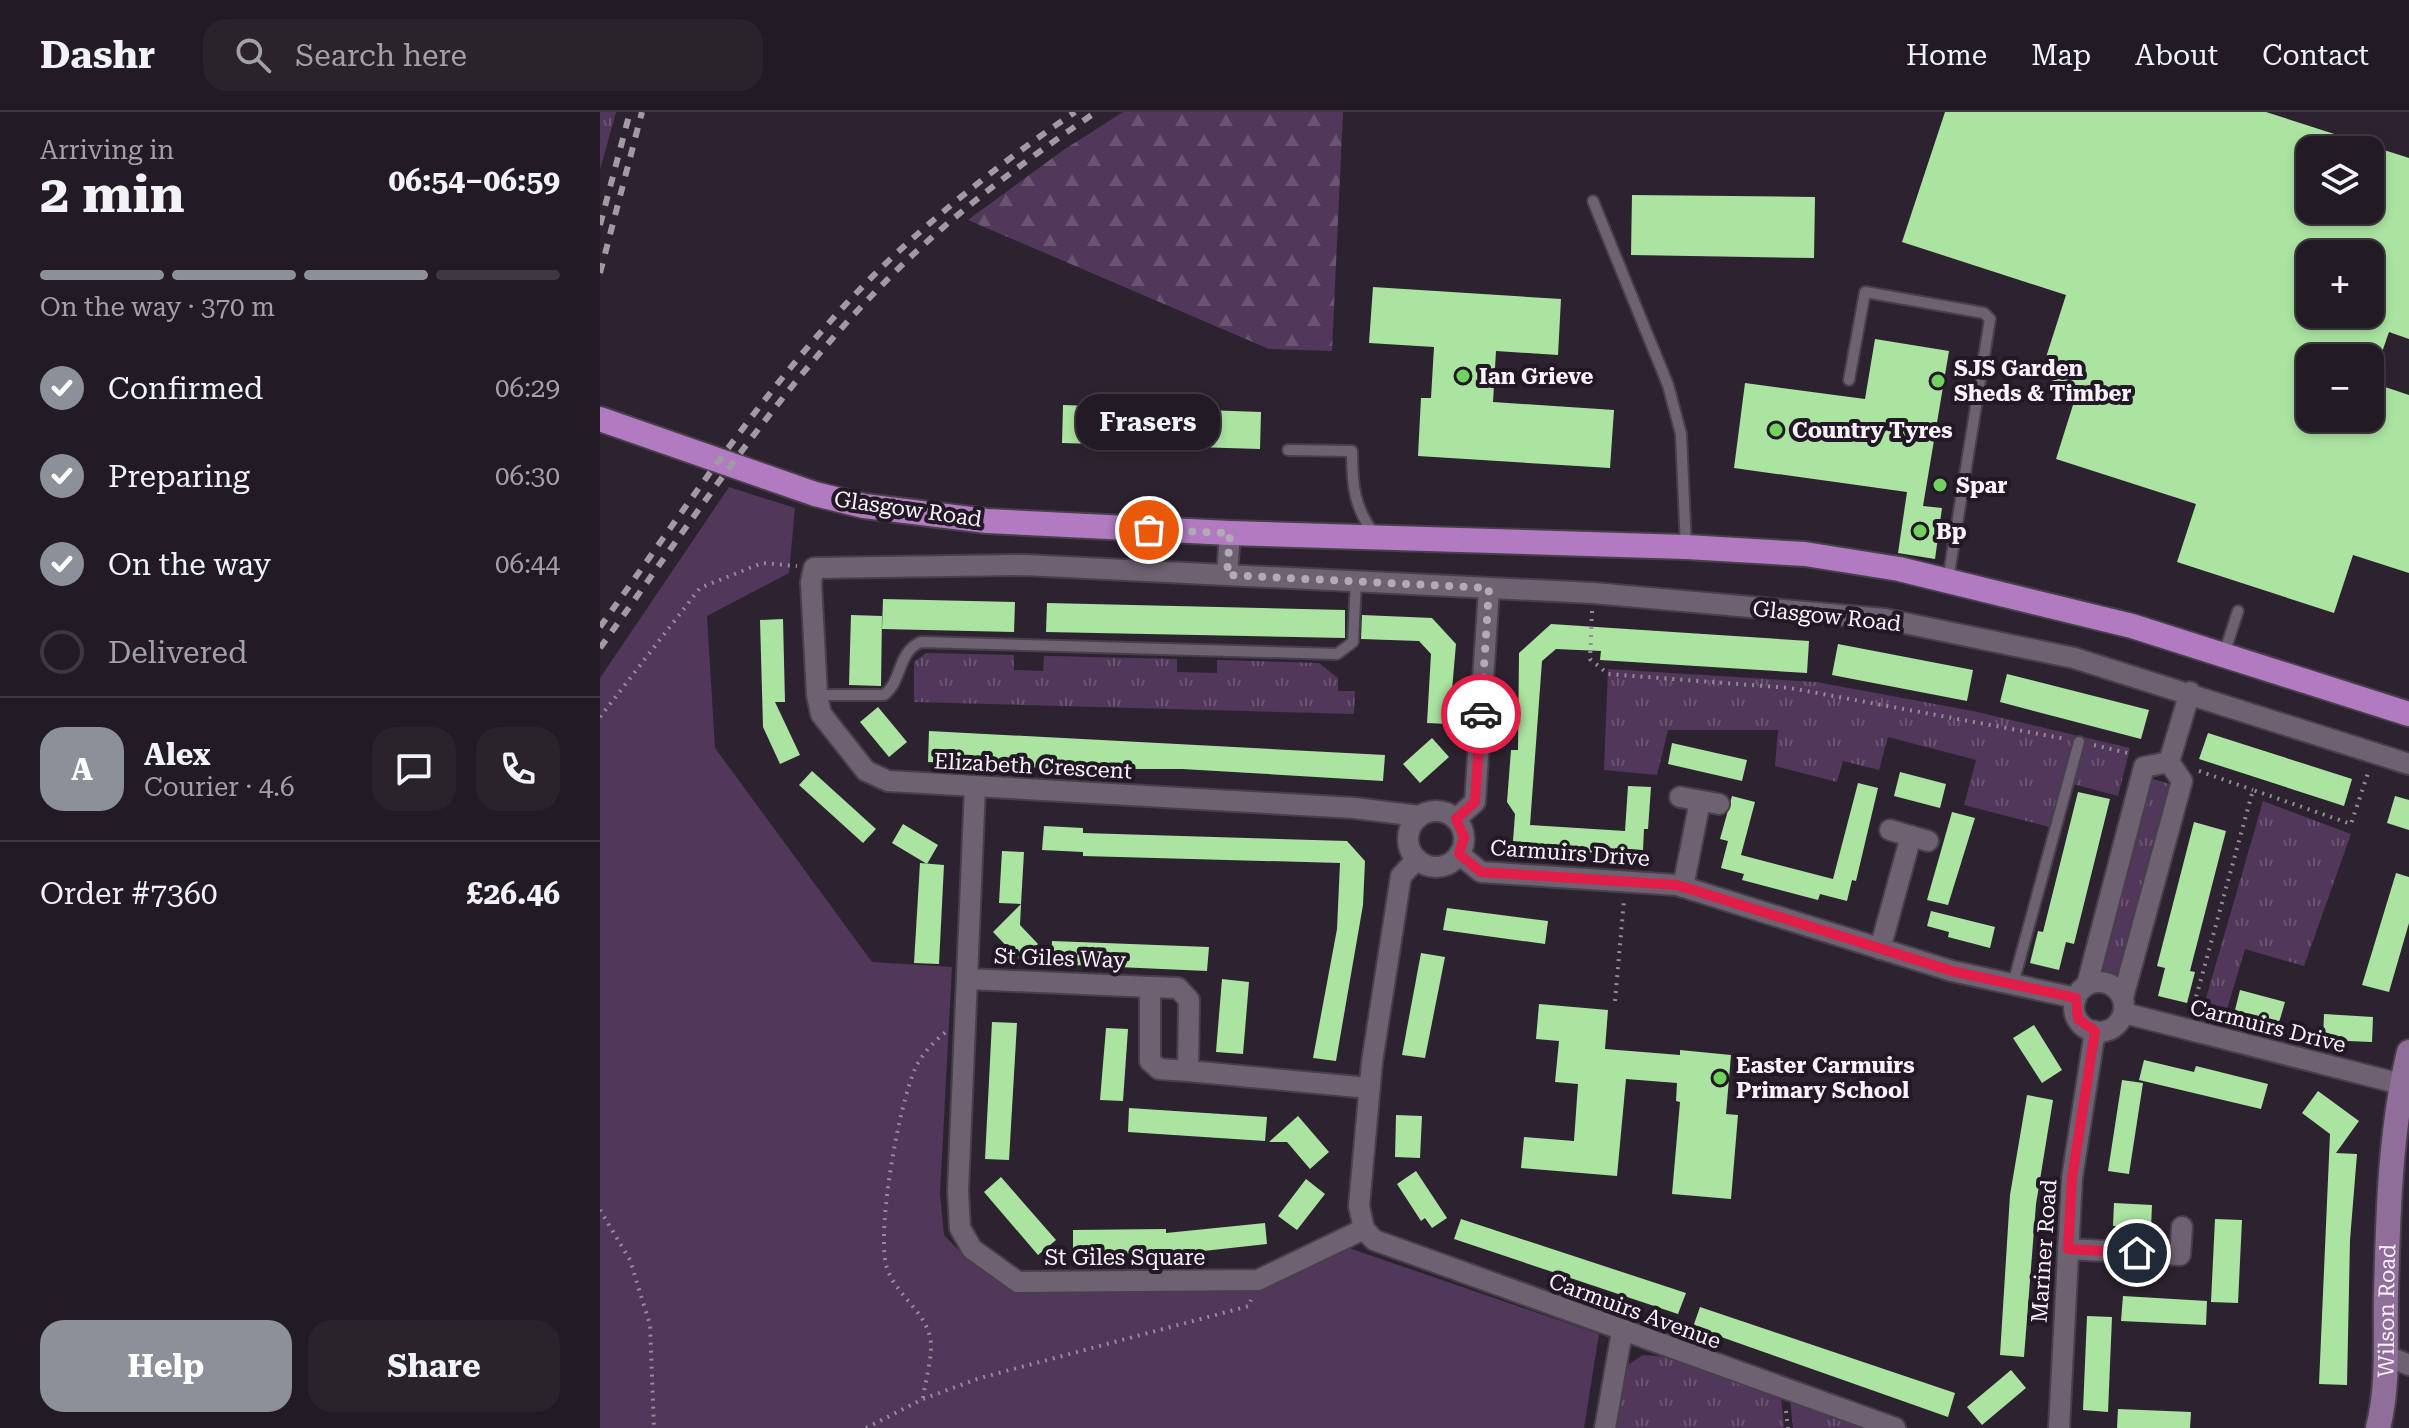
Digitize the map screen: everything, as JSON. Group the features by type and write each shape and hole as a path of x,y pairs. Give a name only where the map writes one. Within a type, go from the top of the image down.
{"main road":[{"name":"Glasgow Road","path":"600,419 771,481 864,506 987,521 1805,554 1948,580 2118,622 2409,714"}],"street":[{"path":"1227,575 1230,533"},
{"name":"Glasgow Road","path":"814,568 1025,565 1593,593 1885,619 2074,658 2190,692 2409,764"},
{"name":"Elizabeth Crescent","path":"814,568 811,582 817,695 821,714 866,771 888,781 1354,808 1419,816"},
{"path":"1456,819 1475,802 1489,588"},
{"path":"2169,762 2190,692"},
{"path":"2169,762 2182,781 2123,1005 2114,1027 2095,1031 2078,1019 2081,992 2144,767 2169,762"},
{"name":"St Giles Square","path":"975,787 958,1191 960,1228 972,1249 1018,1282 1258,1280 1364,1229"},
{"path":"1683,887 1699,801"},
{"path":"1441,811 1456,819 1464,837 1459,854 1444,866 1426,865 1411,852 1408,833 1419,816 1441,811"},
{"path":"1880,949 1920,838 1890,830"},
{"name":"Carmuirs Drive","path":"1459,854 1481,872 1683,887 1880,949 2013,984 2081,992 2102,982 2111,984 2123,1005 2187,1030 2401,1084"},
{"path":"1364,1229 1359,1206 1369,1088 1401,876 1417,859"},
{"name":"St Giles Way","path":"968,979 1178,988 1189,1000 1188,1071"},
{"name":"St Giles Way","path":"1150,987 1150,1061 1159,1069 1369,1088"},
{"name":"Mariner Road","path":"2059,1428 2072,1178 2095,1031"},
{"name":"Wilson Road","path":"2378,1428 2385,1402 2385,1355 2402,1139 2401,1084 2409,1052"},
{"path":"2068,1249 2180,1255 2182,1227"},
{"name":"Carmuirs Avenue","path":"1364,1229 1374,1240 1895,1428"},
{"path":"1605,1428 1622,1332"},
{"path":"2385,1355 2409,1365"}],"lane":[{"path":"1593,201 1671,397 1681,434 1686,547"},
{"path":"1849,380 1865,292 1971,310 1990,319 1948,580"},
{"path":"1288,450 1352,451 1352,490 1366,523 1378,537"},
{"path":"817,695 884,695 895,683 905,654 921,642 1337,654 1353,642 1356,581"},
{"path":"2223,656 2238,611"},
{"path":"2013,984 2079,742"}],"path":[{"path":"600,717 700,588 762,563 814,568"},
{"path":"1593,593 1590,659 1608,674 1790,688 2079,742 2169,762 2351,824 2375,753"},
{"path":"2187,1030 2253,790"},
{"path":"1615,1001 1625,881"},
{"path":"923,1399 930,1338 918,1314 890,1278 885,1260 888,1189 899,1123 915,1068 935,1040 967,1015"},
{"path":"600,1210 630,1260 650,1325 654,1428"},
{"path":"866,1428 923,1399 980,1378 1249,1306 1258,1280"}],"green space":[{"path":"600,112 616,112 600,170"},
{"path":"1123,112 1343,112 1332,351 1269,349 968,220 1062,151"},
{"path":"729,487 795,508 789,573 707,616 715,748 872,962 952,967 940,1194 944,1235 967,1259 1007,1288 1262,1288 1346,1247 1599,1334 1584,1428 600,1428 600,678"},
{"path":"926,653 1014,655 1014,670 1043,671 1044,656 1177,659 1177,672 1217,673 1217,660 1319,663 1338,678 1338,691 1355,691 1354,714 914,702 914,662"},
{"path":"1053,656 1081,657 1080,682 1052,682"},
{"path":"1608,669 1816,682 1973,711 2130,748 2118,796 2073,784 2061,830 1964,805 1976,760 1888,737 1879,770 1843,761 1837,782 1775,766 1778,730 1668,730 1657,775 1604,770"},
{"path":"2152,779 2170,784 2119,976 2101,971"},
{"path":"2263,801 2351,834 2304,966 2245,949 2224,1019 2202,1012"},
{"path":"1643,1355 1668,1357 1781,1397 1784,1428 1613,1428 1626,1366"},
{"path":"1790,1400 1873,1428 1793,1428"}],"building":[{"path":"1945,112 2266,112 2341,136 2296,136 2296,224 2384,224 2384,150 2409,158 2409,339 2389,332 2384,346 2384,344 2296,344 2296,432 2384,432 2384,387 2409,395 2409,573 2353,555 2334,613 2177,562 2196,504 2056,459 2078,389 2040,376 2066,295 1902,242"},
{"path":"1632,195 1815,197 1814,258 1631,255"},
{"name":"Ian Grieve","path":"1373,287 1561,299 1558,355 1496,351 1493,402 1614,410 1610,468 1418,456 1421,398 1431,398 1434,347 1369,343"},
{"path":"1875,339 1949,351 1923,506 1942,508 1935,559 1898,553 1907,492 1734,468 1745,383 1865,399"},
{"path":"1063,405 1261,412 1260,449 1062,443"},
{"path":"883,599 1015,602 1014,632 882,629"},
{"path":"1047,603 1345,610 1345,638 1046,632"},
{"path":"851,615 882,616 881,686 849,685"},
{"path":"1362,615 1432,618 1456,644 1449,724 1427,723 1431,654 1419,641 1361,639"},
{"path":"783,619 785,702 775,702 800,755 780,764 763,727 760,620"},
{"path":"1551,624 1809,641 1807,673 1600,660 1601,651 1556,649 1542,661 1530,825 1625,831 1628,786 1651,787 1648,829 1644,829 1643,850 1615,848 1615,854 1536,849 1536,843 1513,841 1515,814 1507,802 1511,750 1518,750 1519,653"},
{"path":"1838,644 1973,670 1967,701 1832,675"},
{"path":"2007,674 2149,710 2141,739 2000,702"},
{"path":"878,707 907,742 889,757 860,722"},
{"path":"929,731 1385,755 1383,781 1182,769 1121,769 1121,772 928,762"},
{"path":"2208,733 2352,779 2344,806 2199,759"},
{"path":"1432,738 1449,757 1420,783 1403,764"},
{"path":"1672,743 1747,760 1742,781 1668,764"},
{"path":"812,771 876,829 863,843 799,785"},
{"path":"1900,772 1946,784 1940,808 1894,796"},
{"path":"1858,783 1878,788 1856,881 1852,880 1847,901 1820,894 1818,900 1742,880 1744,874 1721,868 1728,841 1720,839 1732,796 1755,802 1741,855 1833,879"},
{"path":"2078,792 2110,799 2074,944 2066,942 2059,970 2030,963 2038,931 2043,932"},
{"path":"2395,796 2409,800 2409,830 2387,823"},
{"path":"1952,812 1975,818 1948,905 1927,900"},
{"path":"2194,822 2226,831 2190,971 2195,972 2187,1003 2158,996 2165,968 2157,966"},
{"path":"903,824 938,845 927,864 892,843"},
{"path":"1044,826 1083,828 1083,833 1347,841 1365,861 1363,905 1336,1061 1313,1058 1337,929 1340,863 1083,856 1083,852 1042,850"},
{"path":"1002,851 1024,852 1021,904 999,903"},
{"path":"920,863 944,865 939,964 914,963"},
{"path":"2396,873 2409,877 2409,923 2389,992 2362,985"},
{"path":"1021,904 1020,925 1038,944 1021,961 993,932"},
{"path":"1447,908 1548,921 1545,944 1443,930"},
{"path":"1931,911 1995,927 1990,948 1948,937 1949,932 1927,926"},
{"path":"1052,941 1209,947 1207,971 1051,964"},
{"path":"1421,953 1445,957 1425,1058 1402,1055"},
{"path":"1222,979 1249,982 1243,1054 1216,1052"},
{"path":"2240,990 2285,1002 2278,1026 2234,1014"},
{"path":"1539,1004 1608,1010 1605,1049 1680,1055 1680,1050 1731,1055 1726,1114 1738,1115 1731,1199 1672,1194 1680,1102 1676,1101 1677,1083 1626,1079 1617,1176 1521,1168 1524,1137 1574,1141 1578,1084 1555,1082 1559,1041 1536,1039"},
{"path":"2324,1014 2373,1017 2372,1042 2323,1040"},
{"path":"992,1022 1017,1023 1009,1160 985,1159"},
{"path":"2034,1025 2062,1070 2042,1083 2013,1038"},
{"path":"1106,1028 1128,1029 1123,1101 1100,1100"},
{"path":"2144,1060 2194,1072 2196,1066 2268,1084 2261,1109 2139,1080"},
{"path":"2122,1080 2143,1083 2129,1174 2108,1171"},
{"path":"2318,1091 2359,1121 2336,1153 2357,1154 2350,1240 2347,1385 2319,1384 2330,1134 2302,1113"},
{"path":"2027,1095 2053,1100 2036,1204 2024,1357 2000,1355 2010,1195"},
{"path":"1129,1108 1267,1117 1265,1141 1128,1132"},
{"path":"1396,1115 1422,1116 1420,1158 1395,1157"},
{"path":"1298,1116 1329,1152 1310,1169 1287,1142 1269,1142"},
{"path":"1416,1171 1447,1218 1432,1228 1425,1218 1421,1221 1397,1184"},
{"path":"1001,1177 1056,1240 1038,1255 984,1192"},
{"path":"1306,1179 1325,1194 1297,1230 1278,1216"},
{"path":"2114,1203 2152,1205 2151,1228 2113,1226"},
{"path":"1461,1219 1686,1293 1678,1314 1454,1239"},
{"path":"2215,1219 2242,1220 2238,1303 2211,1302"},
{"path":"1265,1223 1267,1244 1185,1253 1073,1254 1073,1230 1166,1229 1166,1233"},
{"path":"2123,1296 2207,1301 2206,1325 2121,1321"},
{"path":"1700,1307 1955,1393 1948,1417 1693,1327"},
{"path":"2087,1316 2112,1317 2108,1412 2083,1410"},
{"path":"2011,1370 2026,1388 1982,1425 1967,1407"},
{"path":"2118,1409 2191,1412 2190,1428 2117,1428"}],"railway":[{"path":"600,225 630,112"},
{"path":"600,273 642,112"},
{"path":"600,627 768,396 842,309 881,268 951,206 1075,112"},
{"path":"600,648 737,458 809,365 848,321 888,279 962,211 1096,112"}],"way so far":[{"path":"1149,530 1230,533 1227,575 1489,588 1481,714"}],"place":[{"name":"Ian Grieve","path":"1463,376"},
{"name":"SJS Garden Sheds & Timber","path":"1938,381"},
{"name":"Country Tyres","path":"1776,430"},
{"name":"Spar","path":"1940,485"},
{"name":"Frasers","path":"1149,530"},
{"name":"Bp","path":"1920,531"},
{"name":"Easter Carmuirs Primary School","path":"1720,1078"}],"route":[{"path":"1481,714 1475,802 1456,819 1464,837 1459,854 1481,872 1677,885 1952,971 2076,998 2074,1007 2078,1019 2083,1026 2095,1031 2072,1178 2068,1249 2137,1253"}]}
